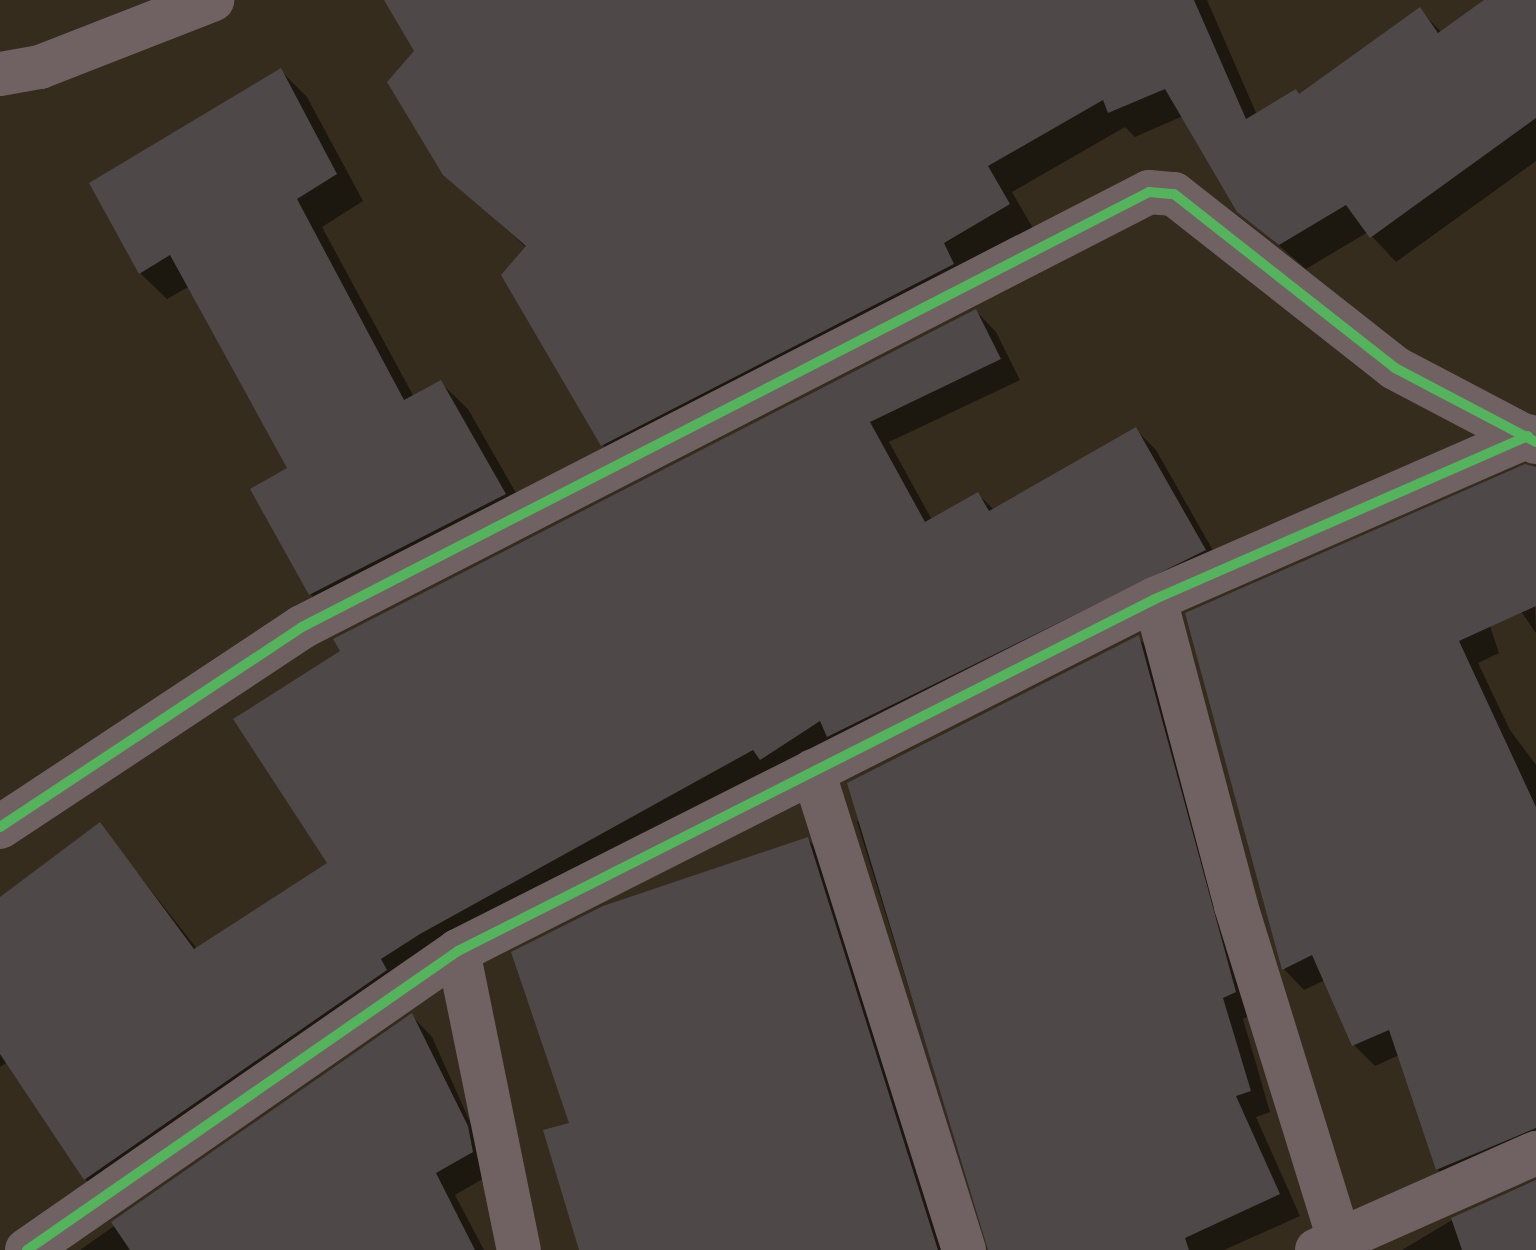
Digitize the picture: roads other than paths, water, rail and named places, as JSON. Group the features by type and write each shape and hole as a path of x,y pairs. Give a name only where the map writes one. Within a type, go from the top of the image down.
{"street":[{"path":"0,74 40,67 212,0"},
{"path":"0,827 302,627 1149,192 1174,194 1395,368 1532,439"},
{"path":"47,1245 458,951 1155,599 1532,439"},
{"path":"1155,599 1328,1244 1536,1153"},
{"path":"813,771 964,1250"},
{"path":"458,951 519,1250"}]}
